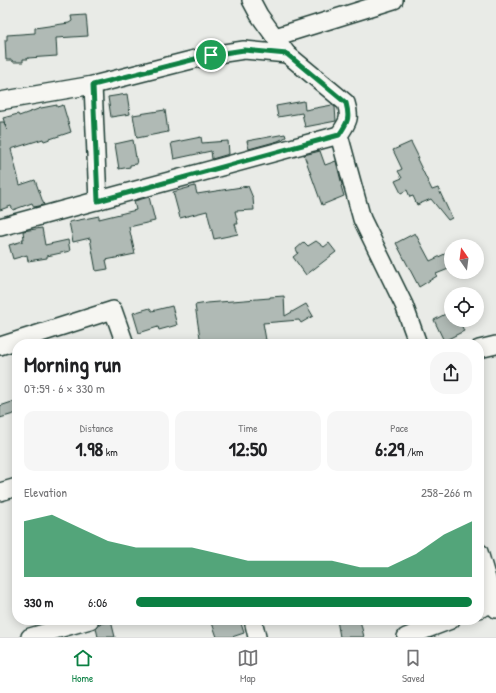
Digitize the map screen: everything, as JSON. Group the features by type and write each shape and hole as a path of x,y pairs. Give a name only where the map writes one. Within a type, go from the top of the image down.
{"street":[{"path":"0,227 339,135 348,122 349,113 346,103 287,54 251,0"},
{"path":"275,37 394,0"},
{"path":"0,101 93,85 211,55 244,50 287,54"},
{"path":"93,85 98,201"},
{"path":"339,135 362,219 404,305 416,339"},
{"path":"22,339 113,310 123,339"},
{"path":"0,346 12,342"},
{"path":"484,348 496,345"},
{"path":"0,492 12,488"},
{"path":"484,577 490,607"},
{"path":"30,637 72,625"},
{"path":"254,625 257,637"},
{"path":"406,637 438,625"}],"building":[{"path":"86,15 88,36 56,38 57,56 28,58 23,59 23,62 6,60 5,40 7,40 7,35 35,33 35,28 69,23 72,21 71,16"},
{"path":"127,94 130,114 111,117 108,97"},
{"path":"304,101 305,110 332,105 335,107 336,121 305,127 302,113 278,117 276,106"},
{"path":"57,105 57,107 63,105 71,132 44,141 43,139 11,149 20,185 35,180 44,205 34,207 32,203 13,210 11,206 0,210 0,122 4,122 7,130 3,118 18,114 19,116 41,108"},
{"path":"165,110 168,132 137,138 133,115"},
{"path":"285,134 286,137 278,141 249,149 247,141"},
{"path":"201,137 202,143 228,141 229,154 212,159 211,151 174,159 171,143"},
{"path":"133,140 137,164 119,169 115,144"},
{"path":"411,142 419,158 417,159 432,190 438,188 452,218 448,220 431,199 417,205 413,196 410,197 407,190 401,193 395,181 402,178 398,171 402,169 393,150"},
{"path":"320,151 325,165 336,161 344,196 322,205 304,155"},
{"path":"195,186 197,194 248,186 253,198 254,210 235,211 238,224 235,224 238,234 214,239 207,211 180,218 173,192"},
{"path":"149,197 155,221 129,227 135,254 106,260 108,269 96,271 90,238 73,242 69,222 99,216 99,219 136,210 134,201"},
{"path":"42,228 45,245 68,240 70,251 47,256 47,258 28,261 27,255 13,259 9,245 23,241 23,231"},
{"path":"415,233 430,261 444,254 444,271 436,274 437,276 419,287 396,243"},
{"path":"316,241 324,247 329,243 336,252 306,275 293,257 298,253 296,249 304,242 308,246"},
{"path":"284,296 285,316 306,304 313,316 301,323 299,320 263,323 266,339 200,339 195,305"},
{"path":"172,306 177,325 159,330 158,327 139,333 133,313 150,308 152,311"},
{"path":"444,315 444,327 462,327 464,331 448,339 443,339 434,320"},
{"path":"12,402 12,414 0,418 0,406"},
{"path":"98,625 112,625 115,637 98,637 96,628"},
{"path":"213,625 242,625 244,633 232,637 217,637"},
{"path":"338,625 361,625 364,637 340,637"}],"route":[{"path":"244,50 287,54 346,103 349,113 348,122 339,135 98,201 93,85 211,55 244,50"}]}
